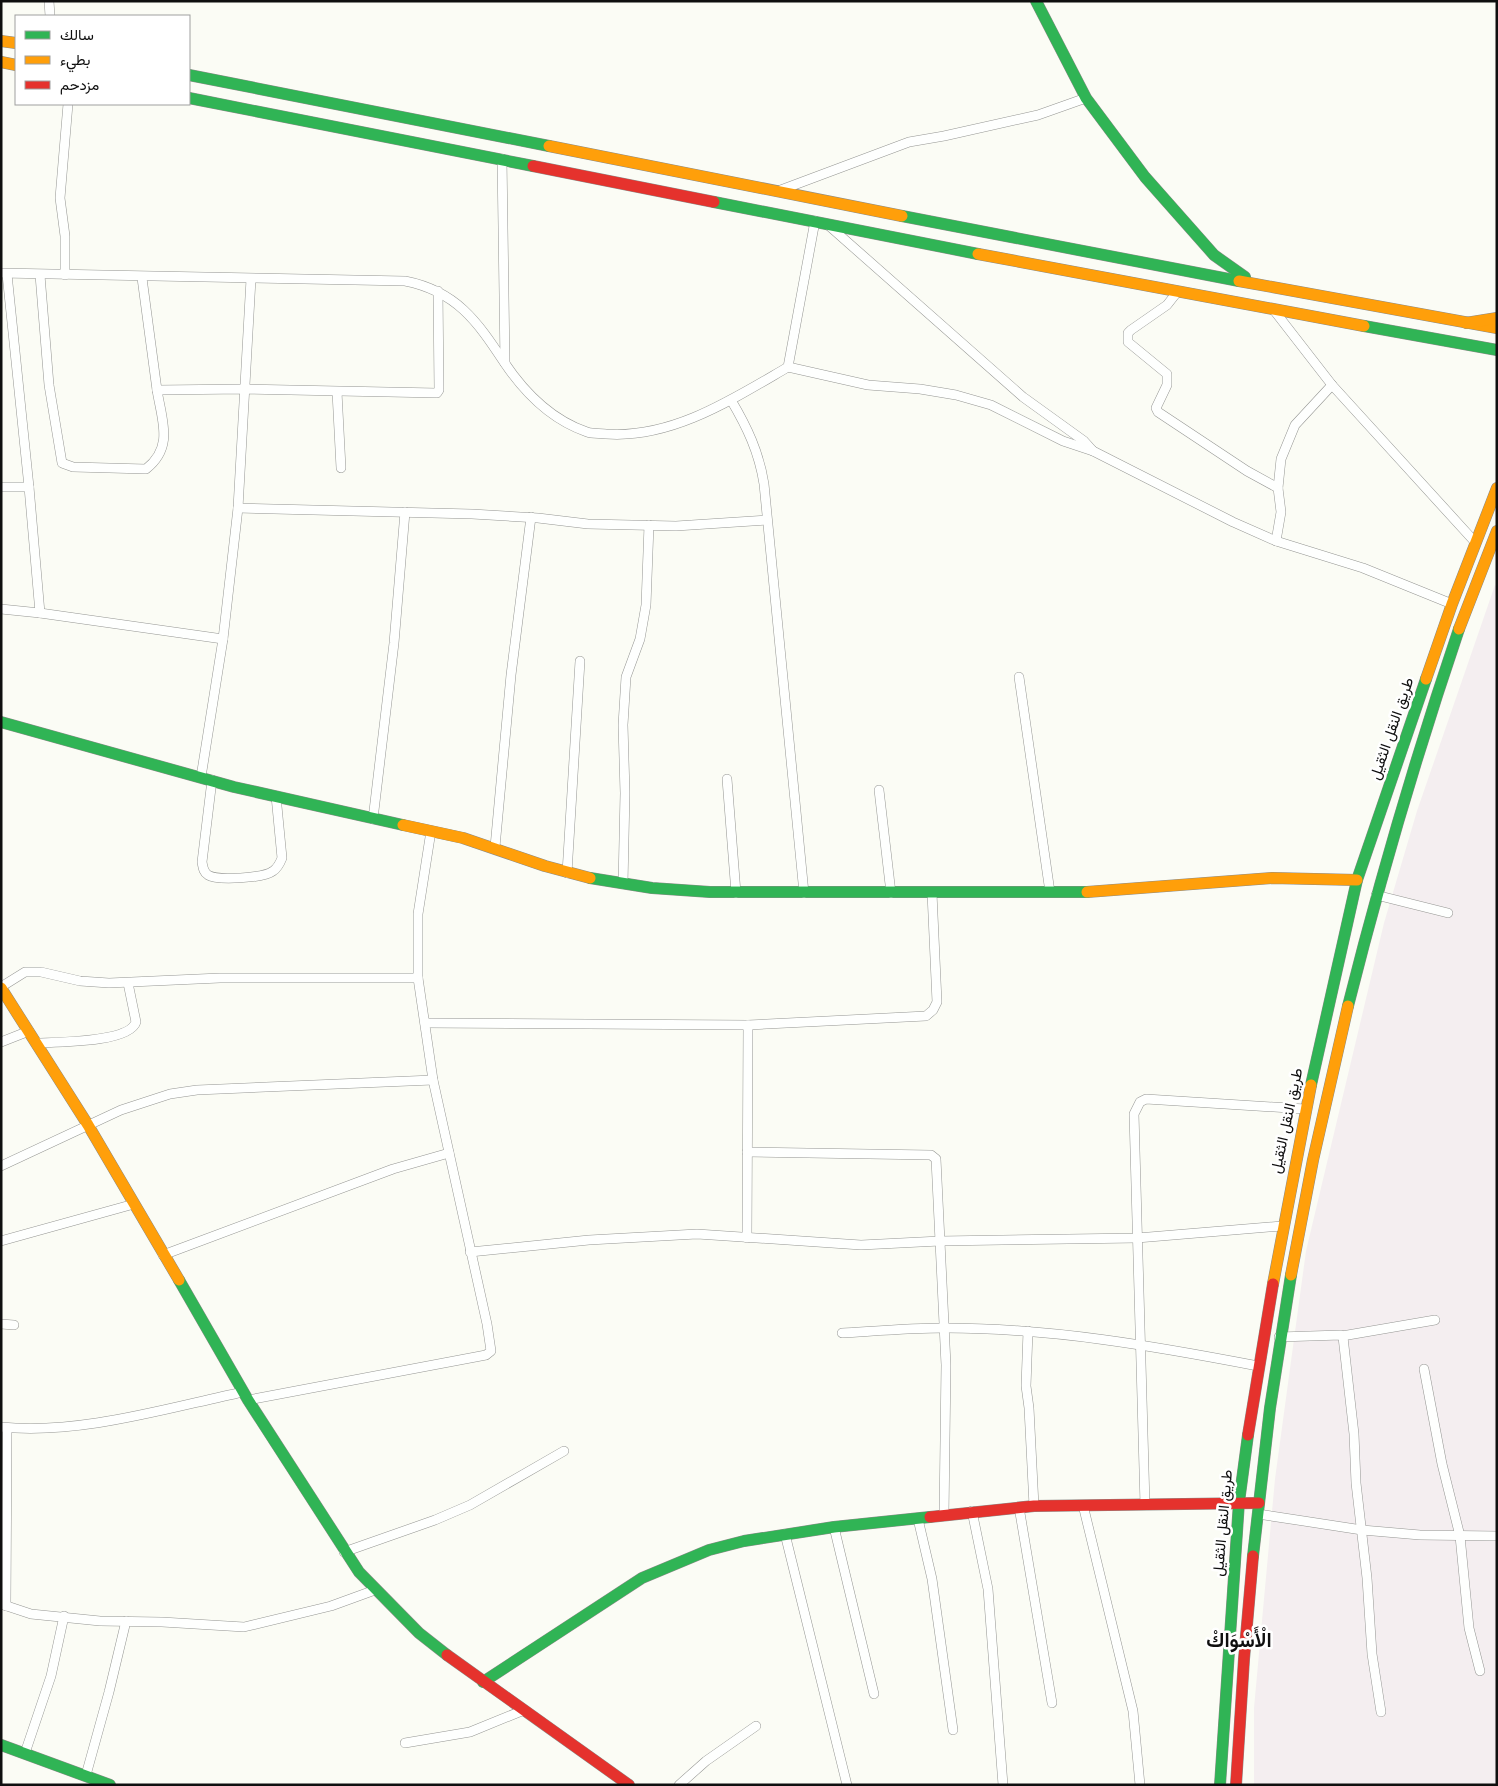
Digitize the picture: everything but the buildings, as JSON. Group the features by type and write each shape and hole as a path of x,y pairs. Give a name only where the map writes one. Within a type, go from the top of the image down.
{"main road":[{"path":"1036,1 1086,98 1145,177 1214,255 1230,269 1257,283"},
{"path":"1,41 15,44"},
{"path":"1,62 15,65"},
{"path":"190,75 338,103 640,165 1497,328"},
{"path":"190,98 1076,273 1497,350"},
{"path":"636,185 640,165"},
{"path":"1466,323 1497,318"},
{"name":"طريق النقل الثقيل","path":"1220,1785 1240,1502 1258,1366 1304,1109 1357,880 1452,604 1497,488"},
{"name":"طريق النقل الثقيل","path":"1236,1785 1242,1672 1258,1509 1279,1337 1333,1063 1376,895 1423,738 1497,531"},
{"path":"1475,542 1497,561"},
{"path":"1,722 207,779 495,847 567,872 624,884 690,892 1050,892 1131,890 1233,880 1335,877 1357,880"},
{"path":"1,987 88,1125 245,1396 344,1552 375,1590 419,1633 483,1682 629,1785"},
{"path":"483,1682 614,1595 659,1570 709,1550 785,1534 1019,1507 1240,1502 1258,1509"},
{"path":"1,1745 110,1785"}],"street":[{"path":"49,1 50,15"},
{"path":"778,191 909,142 1038,115 1086,98"},
{"path":"65,275 66,236 60,198 68,105"},
{"path":"502,159 505,363"},
{"path":"788,367 815,221"},
{"path":"827,224 1023,397 1084,441 1093,451"},
{"path":"40,613 29,487 4,274 142,278 405,281 423,284 460,305 478,324 520,384 541,404 560,420 588,433 629,436 666,426 709,411 788,367 868,386 920,389 956,395 991,405 1064,441 1093,451 1233,522 1276,540 1363,568 1452,604"},
{"path":"40,275 49,385 62,463 73,468 146,469 155,462 163,450 164,437 142,278"},
{"path":"251,279 238,508 207,779 203,871 210,877 246,878 273,872 282,858 276,796"},
{"path":"157,390 438,393 440,390 438,291"},
{"path":"1178,291 1167,305 1132,330 1128,337 1132,345 1166,374 1167,384 1157,410 1168,420 1247,471 1278,488"},
{"path":"1273,309 1332,385 1475,542"},
{"path":"1276,540 1280,512 1278,488 1281,459 1295,425 1332,385"},
{"path":"337,392 341,468"},
{"path":"731,400 747,427 760,457 804,893"},
{"path":"1,487 29,487"},
{"path":"238,508 531,517 588,524 649,525 767,520"},
{"path":"373,819 394,643 405,512"},
{"path":"495,847 512,676 531,517"},
{"path":"624,884 625,793 623,725 626,677 640,639 646,605 649,525"},
{"path":"1,609 223,640"},
{"path":"567,872 580,662"},
{"path":"1019,678 1050,892"},
{"path":"727,779 736,893"},
{"path":"879,790 892,892"},
{"path":"375,1590 331,1606 244,1628 100,1621 31,1614 3,1605 4,1427 49,1428 86,1423 489,1354 492,1347 488,1324 470,1252 433,1080 418,978 418,914 431,831"},
{"path":"425,1022 748,1025 926,1016 933,1010 936,1002 932,893"},
{"path":"1376,895 1448,913"},
{"path":"1,987 25,972 40,972 80,981 128,983 220,978 418,978"},
{"path":"37,1043 107,1038 131,1029 136,1022 128,983"},
{"path":"747,1238 748,1025"},
{"path":"1,1042 29,1031"},
{"path":"1,1166 88,1125 149,1100 197,1090 433,1080"},
{"path":"1145,1505 1142,1344 1134,1114 1140,1102 1146,1099 1304,1109"},
{"path":"747,1152 934,1156 938,1167 945,1328 944,1515"},
{"path":"163,1255 376,1175 449,1153"},
{"path":"1,1241 134,1204"},
{"path":"470,1252 649,1236 697,1234 861,1245 940,1241 1137,1238 1282,1226"},
{"path":"1279,1337 1342,1336 1434,1320"},
{"path":"1,1324 14,1324"},
{"path":"842,1333 945,1328 1028,1331 1142,1344 1258,1366"},
{"path":"1028,1331 1026,1386 1029,1408 1034,1506"},
{"path":"1342,1336 1354,1434 1356,1483 1362,1530 1372,1654 1380,1712"},
{"path":"1424,1369 1440,1455 1460,1536 1468,1628 1480,1671"},
{"path":"344,1552 435,1520 470,1505 564,1452"},
{"path":"1083,1505 1133,1711 1140,1785"},
{"path":"1019,1507 1052,1703"},
{"path":"1258,1509 1362,1530 1460,1536 1497,1536"},
{"path":"972,1511 988,1589 1003,1785"},
{"path":"918,1519 932,1580 953,1730"},
{"path":"834,1528 874,1694"},
{"path":"785,1534 847,1785"},
{"path":"25,1753 51,1676 64,1616"},
{"path":"86,1775 110,1692 126,1621"},
{"path":"405,1743 470,1732 524,1710"},
{"path":"680,1785 706,1761 756,1726"}],"shaded area":[{"path":"1495,585 1497,587 1497,1785 1254,1785 1254,1708 1275,1479 1306,1251 1384,923 1417,811"}],"traffic: fast":[{"path":"1036,1 1086,98 1145,177 1214,255 1245,277"},
{"path":"190,75 549,146"},
{"path":"190,98 533,166"},
{"path":"714,202 978,254"},
{"path":"902,216 1239,281"},
{"path":"1364,326 1497,350"},
{"path":"1348,1006 1400,816 1428,722 1459,629"},
{"path":"1311,1085 1357,880 1426,679"},
{"path":"1,722 234,787 403,825"},
{"path":"590,878 652,888 710,892 1087,892"},
{"path":"1253,1556 1270,1408 1291,1275"},
{"path":"179,1280 248,1400 359,1572 419,1633 447,1655"},
{"path":"1220,1785 1239,1502 1248,1435"},
{"path":"483,1682 642,1578 709,1550 744,1541 834,1527 930,1517"},
{"path":"1,1745 110,1785"}],"traffic: slow":[{"path":"1,41 15,43"},
{"path":"1,62 15,65"},
{"path":"549,146 902,216"},
{"path":"978,254 1364,326"},
{"path":"1239,281 1497,328"},
{"path":"1466,323 1497,318"},
{"path":"1426,679 1452,604 1497,488"},
{"path":"1459,629 1497,531"},
{"path":"403,825 463,838 545,866 590,878"},
{"path":"1087,892 1272,878 1357,880"},
{"path":"1,988 88,1125 179,1280"},
{"path":"1291,1275 1313,1160 1348,1006"},
{"path":"1273,1284 1311,1085"}],"traffic: jam":[{"path":"533,166 714,202"},
{"path":"1248,1435 1273,1284"},
{"path":"930,1517 1034,1506 1259,1503"},
{"path":"1236,1785 1253,1556"},
{"path":"447,1655 629,1785"}],"district":[{"name":"الْأَسْوَاكْ","path":"1239,1642"}]}
